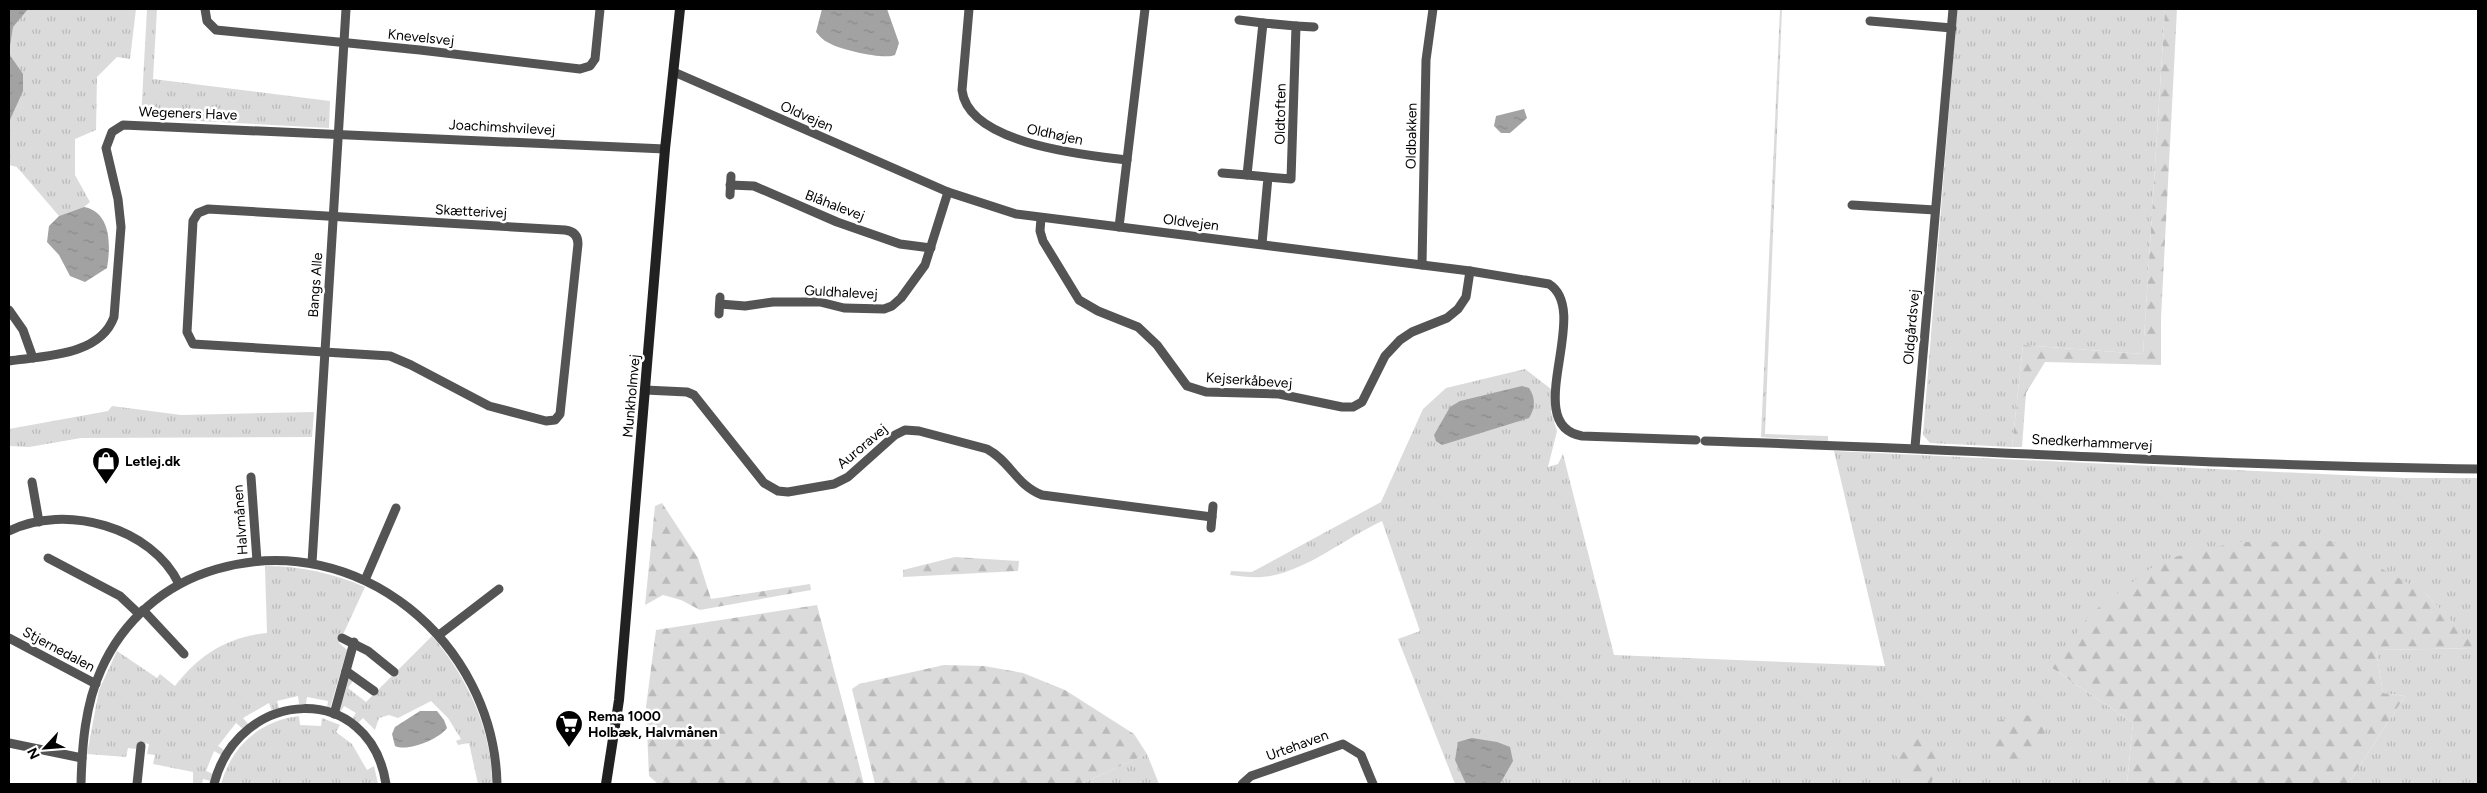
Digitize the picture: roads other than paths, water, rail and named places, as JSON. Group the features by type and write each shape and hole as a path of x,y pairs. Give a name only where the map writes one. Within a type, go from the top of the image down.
{"street":[{"name":"Knevelsvej","path":"206,9 207,21 216,30 580,69 590,66 595,59 600,9"},
{"name":"Bangs Alle","path":"312,563 346,9"},
{"name":"Munkholmvej","path":"606,784 619,700 665,149 680,9"},
{"name":"Oldhøjen","path":"968,9 962,90 965,102 973,114 997,130 1025,142 1052,150 1127,160"},
{"path":"1119,227 1145,9"},
{"name":"Oldbakken","path":"1422,265 1426,60 1433,9"},
{"name":"Oldgårdsvej","path":"1915,447 1953,9"},
{"path":"1239,20 1314,27"},
{"path":"1870,21 1952,28"},
{"name":"Oldtoften","path":"1263,23 1247,175 1291,179 1296,26"},
{"name":"Oldvejen","path":"674,72 948,192 998,209 1041,218 1262,244 1543,282 1558,291 1563,301 1564,317 1557,379 1557,414 1560,424 1568,432 1590,437"},
{"name":"Wegeners Have","path":"9,361 33,358 87,345 100,338 111,324 114,317 121,227 118,199 106,148 109,136 115,129 124,125 144,124 338,133"},
{"name":"Joachimshvilevej","path":"338,133 665,149"},
{"path":"1222,172 1247,175"},
{"path":"1262,244 1268,177"},
{"name":"Blåhalevej","path":"730,195 731,181 754,186 837,222 900,244 931,248"},
{"name":"Guldhalevej","path":"719,305 745,306 774,302 820,302 844,308 886,308 901,298 925,265 948,192"},
{"path":"1852,205 1935,210"},
{"name":"Skætterivej","path":"208,209 565,230 575,234 578,244 564,374 563,407 555,420 546,421 489,406 390,356 325,352 197,346 191,342 187,332 193,221 197,214 208,209"},
{"name":"Kejserkåbevej","path":"1041,218 1040,231 1043,241 1079,300 1098,311 1138,327 1157,346 1184,384 1206,392 1262,392 1342,407 1358,404 1369,393 1385,356 1400,340 1412,332 1448,318 1458,309 1466,297 1470,271"},
{"path":"9,310 23,330 33,358"},
{"name":"Auroravej","path":"646,390 687,392 694,395 764,483 778,491 788,492 821,488 841,481 897,434 910,430 987,449 998,456 1025,485 1046,496 1212,517"},
{"name":"Snedkerhammervej","path":"1590,437 1915,447 2371,468 2478,469"},
{"name":"Halvmånen","path":"251,477 256,561"},
{"path":"32,482 39,522"},
{"path":"1210,528 1213,506"},
{"path":"365,580 396,508"},
{"path":"9,531 39,522 87,522 120,531 137,539 158,555 170,567 179,584"},
{"path":"48,558 120,596 141,612 184,654"},
{"name":"Halvmånen","path":"81,784 87,720 96,684 113,648 141,612 179,584 207,572 256,561 312,563 365,580 407,605 439,635 465,671 485,716 494,748 497,784"},
{"path":"439,635 499,589"},
{"name":"Stjernedalen","path":"9,638 96,684"},
{"path":"342,638 354,642 368,651 394,672"},
{"path":"334,714 354,642"},
{"path":"346,671 374,691"},
{"path":"214,784 223,758 233,742 246,729 279,712 296,709 317,709 334,714 351,724 370,743 378,755 386,784"},
{"path":"9,743 82,758"},
{"name":"Urtehaven","path":"1242,784 1251,776 1343,744 1355,750 1363,759 1373,784"},
{"path":"136,784 141,746"}],"water":[{"path":"9,9 28,9 13,27 9,52"},
{"path":"822,9 887,9 899,43 895,55 863,54 826,42 816,32"},
{"path":"9,54 23,74 23,91 9,122"},
{"path":"1524,109 1527,118 1510,133 1501,133 1494,126 1496,116"},
{"path":"84,207 100,215 109,240 107,268 85,282 70,276 59,255 47,242 49,226 59,216"},
{"path":"1522,386 1529,388 1534,400 1533,411 1529,418 1442,445 1436,441 1434,435 1450,407 1460,401"},
{"path":"420,711 437,711 447,728 430,740 415,746 395,746 392,734 395,727"},
{"path":"1472,738 1497,742 1510,747 1513,761 1500,784 1466,784 1455,760 1458,742"}],"place":[{"name":"Letlej.dk","path":"106,485"},
{"name":"Rema 1000 Holbæk, Halvmånen","path":"569,748"}]}
